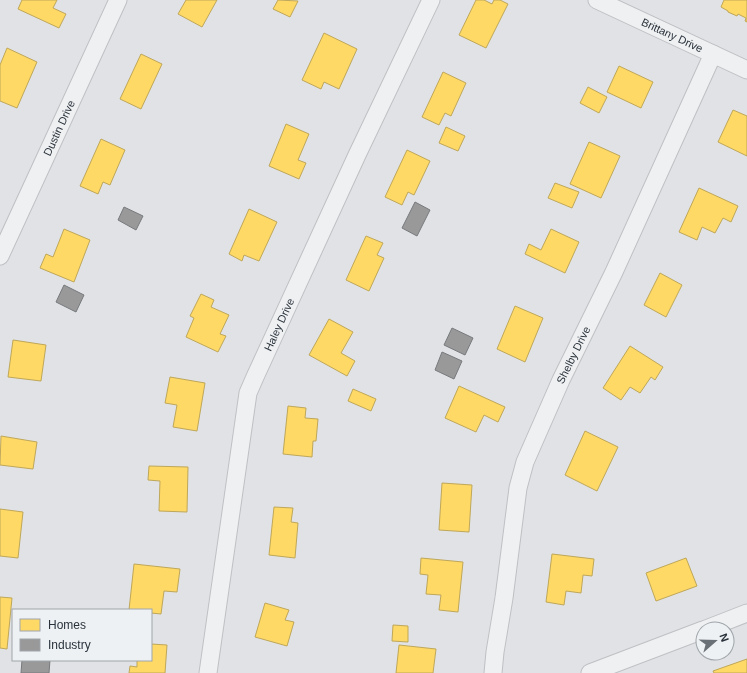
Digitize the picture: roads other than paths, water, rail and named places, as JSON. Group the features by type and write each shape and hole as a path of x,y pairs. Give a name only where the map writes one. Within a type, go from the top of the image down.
{"street":[{"name":"Dustin Drive","path":"0,256 118,0"},
{"name":"Haley Drive","path":"208,673 248,393 254,377 357,155 431,0"},
{"name":"Brittany Drive","path":"597,0 747,70"},
{"name":"Shelby Drive","path":"493,673 518,488 525,462 561,380 614,272 713,54"},
{"path":"727,621 747,613"},
{"path":"590,673 695,633"}]}
